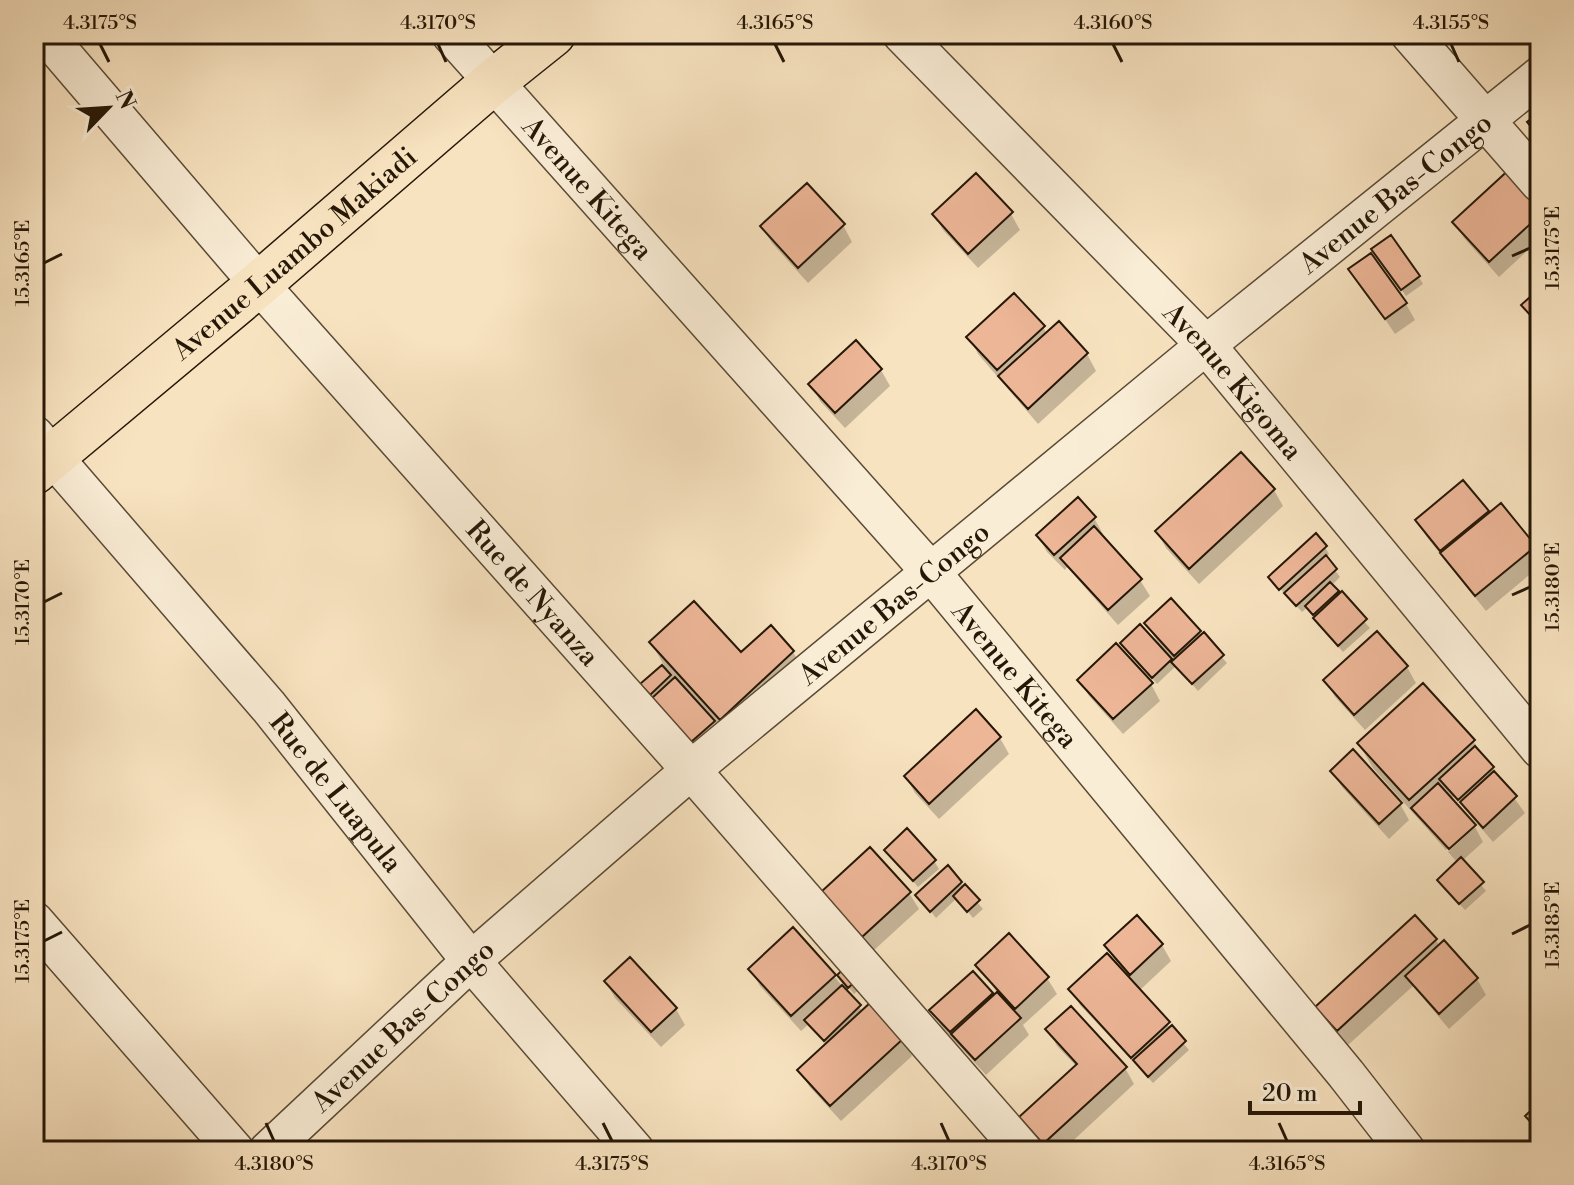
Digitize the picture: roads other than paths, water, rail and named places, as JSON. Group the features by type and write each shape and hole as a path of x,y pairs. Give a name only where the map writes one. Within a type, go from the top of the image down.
{"main road":[{"name":"Avenue Luambo Makiadi","path":"40,454 259,284 553,34"}],"street":[{"name":"Rue de Nyanza","path":"45,34 259,284 691,770 1023,1151"},
{"name":"Avenue Kitega","path":"451,34 930,571 1346,1074 1406,1151"},
{"name":"Avenue Kigoma","path":"902,34 1206,345 1540,749"},
{"path":"1410,34 1540,183"},
{"name":"Avenue Bas-Congo","path":"268,1151 471,961 691,770 1206,345 1540,76"},
{"name":"Rue de Luapula","path":"40,454 269,707 471,961 635,1151"},
{"path":"34,921 235,1151"}]}
